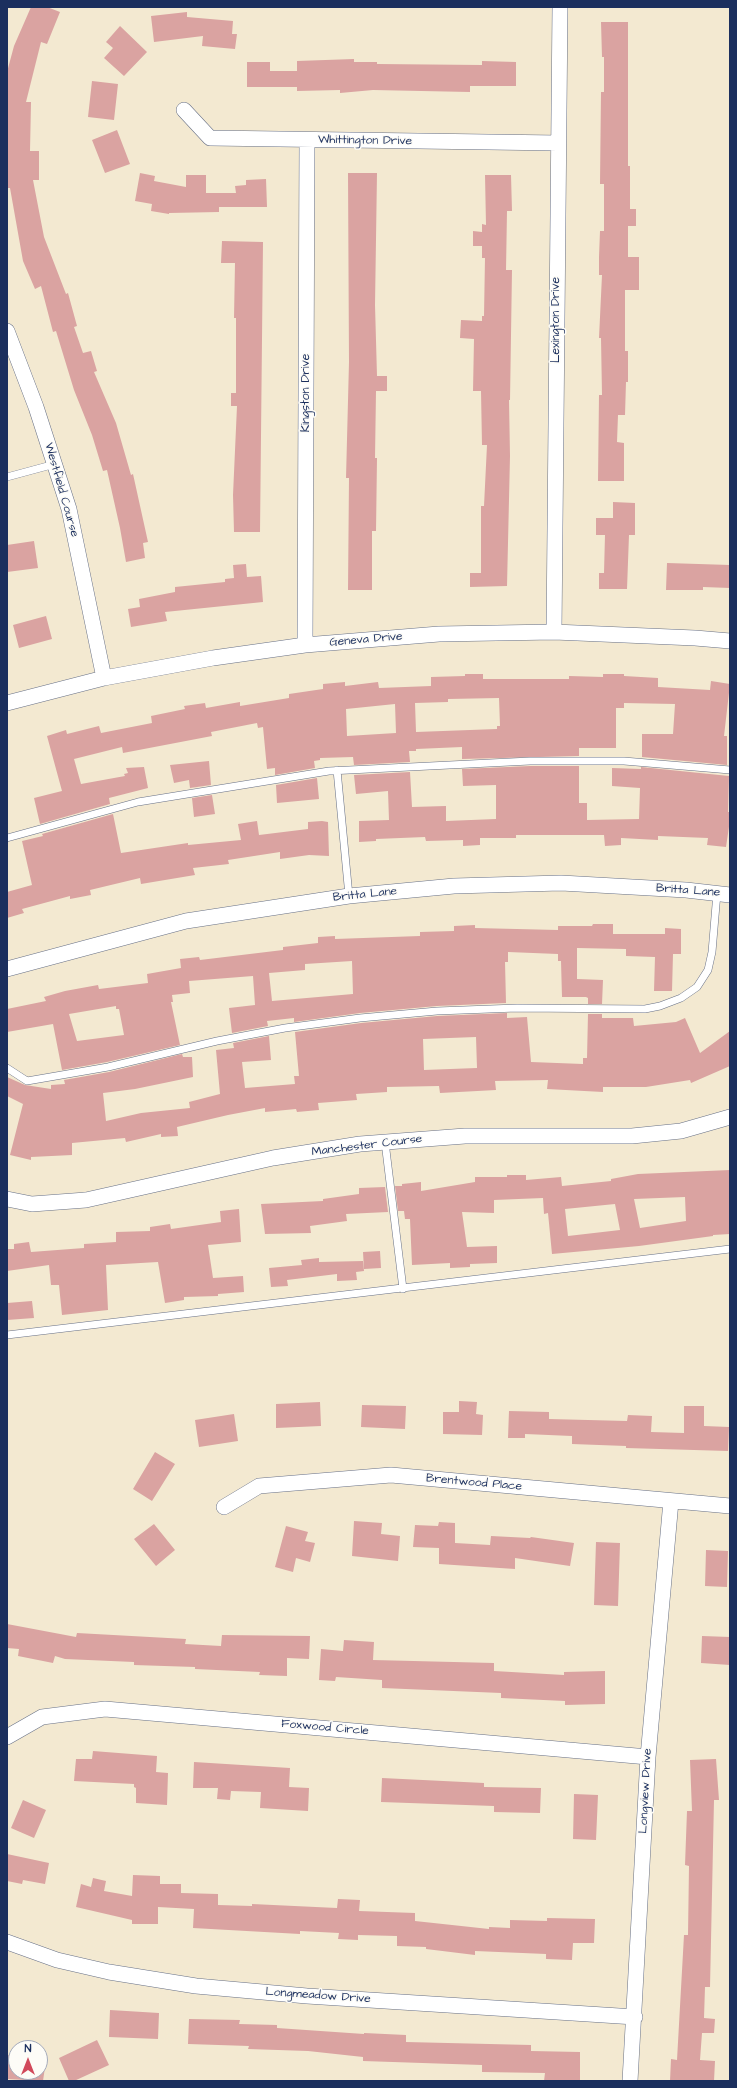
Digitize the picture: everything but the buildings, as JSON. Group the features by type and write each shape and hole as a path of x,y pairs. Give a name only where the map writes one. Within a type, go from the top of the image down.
{"street":[{"name":"Lexington Drive","path":"554,632 560,7"},
{"name":"Whittington Drive","path":"184,110 210,138 558,143"},
{"name":"Kingston Drive","path":"305,645 307,140"},
{"name":"Westfield Course","path":"7,330 69,509 104,678"},
{"name":"Geneva Drive","path":"7,703 104,678 213,658 305,645 438,634 554,632 695,638 730,641"},
{"name":"Britta Lane","path":"7,969 186,921 349,896 454,886 561,884 724,894"},
{"name":"Manchester Course","path":"7,1199 32,1204 86,1200 273,1158 385,1142 465,1136 632,1136 681,1131 730,1117"},
{"name":"Brentwood Place","path":"224,1507 259,1486 391,1475 730,1506"},
{"name":"Longview Drive","path":"630,2081 648,1757 671,1501"},
{"name":"Foxwood Circle","path":"7,1737 42,1717 105,1709 648,1757"},
{"name":"Longmeadow Drive","path":"7,1942 42,1956 64,1962 109,1972 196,1986 307,1996 634,2017"}],"lane":[{"path":"7,476 54,464"},
{"path":"7,838 138,802 337,770 530,761 624,761 730,770"},
{"path":"337,770 349,896"},
{"path":"7,1068 27,1081 108,1067 217,1040 285,1028 360,1018 477,1009 645,1009 660,1006 681,998 697,987 708,970 724,894"},
{"path":"385,1142 403,1289"},
{"path":"7,1335 730,1249"}]}
